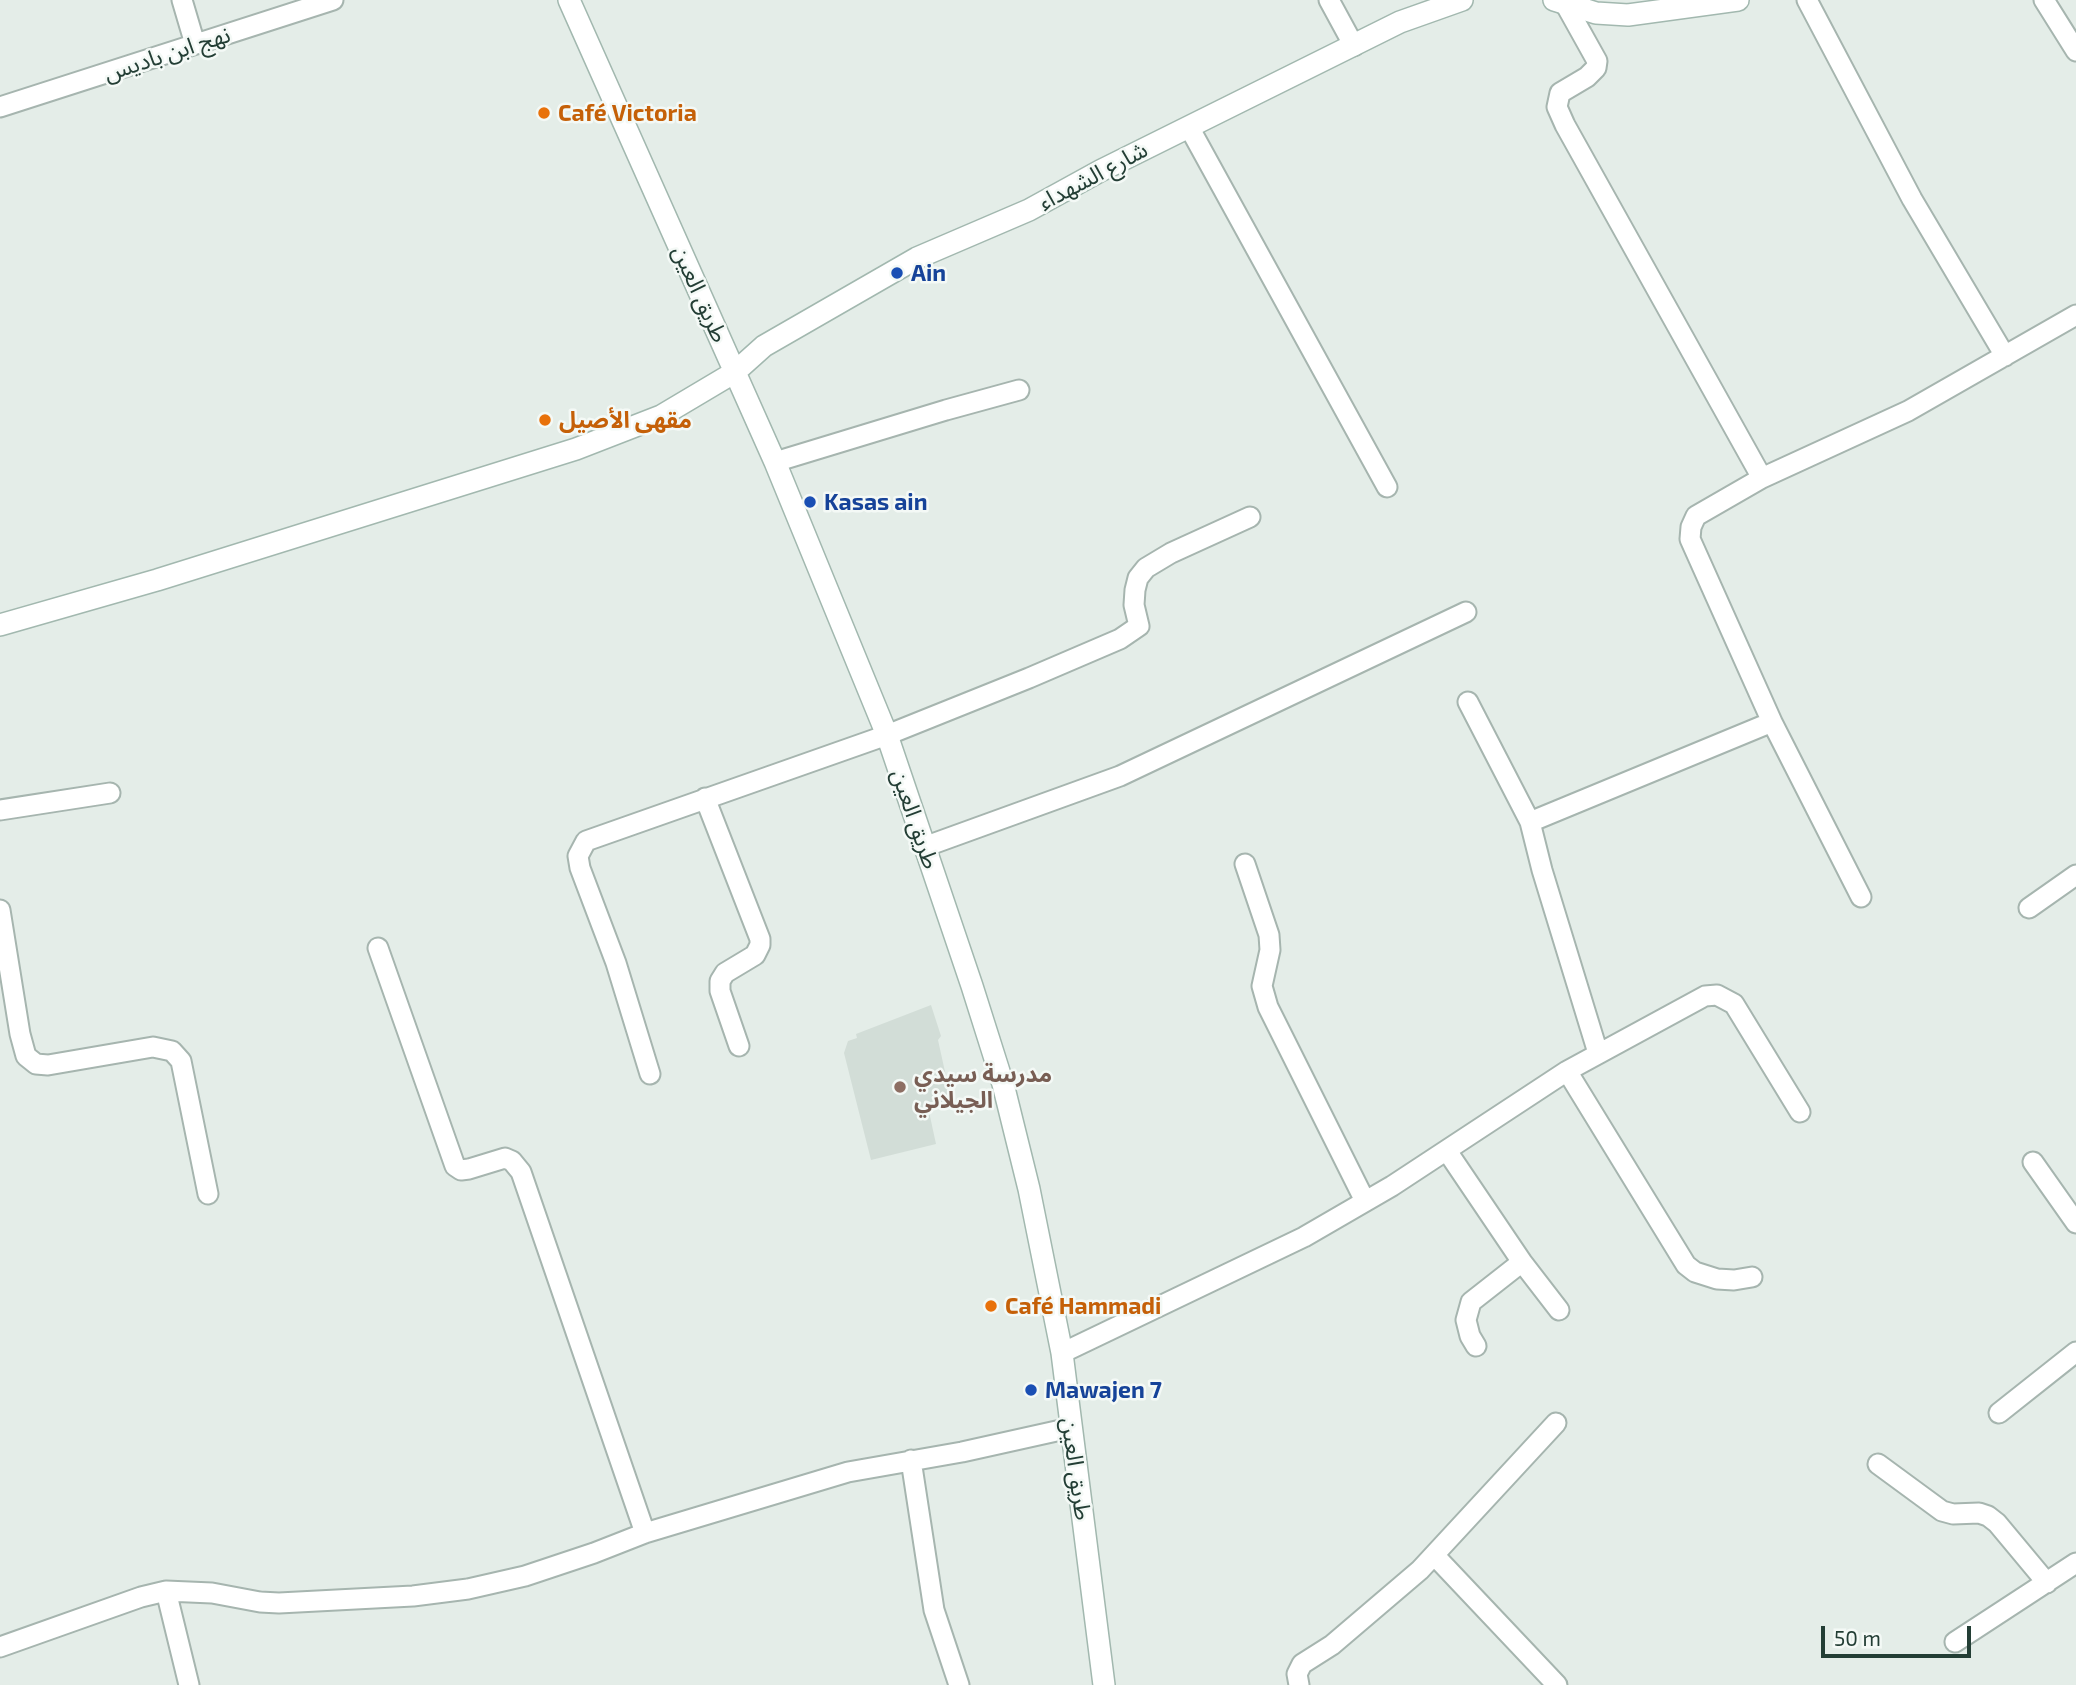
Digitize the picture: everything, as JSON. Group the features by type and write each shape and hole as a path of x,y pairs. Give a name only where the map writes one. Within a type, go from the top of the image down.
{"main road":[{"name":"طريق العين","path":"569,0 775,462 887,735 1003,1084 1029,1189 1062,1353 1104,1685"},
{"name":"شارع الشهداء","path":"0,625 157,580 576,449 661,416 735,372 764,346 917,258 1030,209 1100,171 1400,22 1462,0"},
{"path":"1560,1 1596,13 1628,15 1738,0"}],"street":[{"path":"182,0 195,44"},
{"name":"نهج ابن باديس","path":"0,107 333,0"},
{"path":"1329,0 1354,46"},
{"path":"1807,0 1912,199 2005,356"},
{"path":"2044,0 2076,51"},
{"path":"1560,1 1597,61 1596,68 1587,77 1560,93 1557,107 1762,478"},
{"path":"1189,127 1387,487"},
{"path":"1861,897 1772,722 1690,539 1691,527 1696,516 1762,478 1908,411 2076,315"},
{"path":"775,462 1019,390"},
{"path":"650,1074 616,963 580,868 578,856 586,841 887,735 1119,639 1139,626 1135,605 1136,590 1138,578 1146,568 1171,552 1250,517"},
{"path":"924,847 1120,776 1466,612"},
{"path":"1468,702 1531,822 1542,870 1598,1053"},
{"path":"1531,822 1772,722"},
{"path":"0,810 110,793"},
{"path":"705,798 760,939 755,954 725,973 720,981 720,991 739,1046"},
{"path":"1245,864 1269,936 1270,950 1262,986 1268,1007 1365,1201"},
{"path":"2029,908 2076,875"},
{"path":"0,910 26,1056 36,1064 48,1065 153,1047 172,1051 181,1061 208,1194"},
{"path":"377,948 455,1166 461,1170 470,1170 505,1158 512,1161 521,1172 645,1533"},
{"path":"1062,1353 1287,1247 1447,1151 1567,1071 1705,996 1717,995 1734,1004 1800,1112"},
{"path":"1567,1071 1686,1265 1695,1272 1717,1279 1752,1277"},
{"path":"1447,1151 1522,1262 1559,1310"},
{"path":"2033,1162 2076,1223"},
{"path":"1476,1346 1466,1320 1471,1302 1522,1262"},
{"path":"1999,1413 2076,1352"},
{"path":"1299,1685 1297,1674 1302,1664 1350,1631 1435,1556 1556,1423"},
{"path":"0,1647 141,1597 166,1591 201,1591 279,1603 441,1593 525,1576 645,1533 848,1472 962,1452 1070,1427"},
{"path":"911,1460 934,1610 959,1685"},
{"path":"1878,1464 1942,1511 1953,1514 1979,1513 1997,1522 2048,1583"},
{"path":"1435,1556 1557,1685"},
{"path":"1955,1642 2076,1563"},
{"path":"166,1591 189,1685"}],"shaded area":[{"name":"مدرسة سيدي الجيلاني","path":"931,1005 941,1036 938,1040 951,1099 928,1107 936,1144 871,1160 844,1053 848,1041 857,1038 856,1034"}],"place":[{"name":"Café Victoria","path":"544,113"},
{"name":"Ain","path":"897,273"},
{"name":"مقهى الأصيل","path":"545,420"},
{"name":"Kasas ain","path":"810,502"},
{"name":"مدرسة سيدي الجيلاني","path":"900,1087"},
{"name":"Café Hammadi","path":"991,1306"},
{"name":"Mawajen 7","path":"1031,1390"}]}
